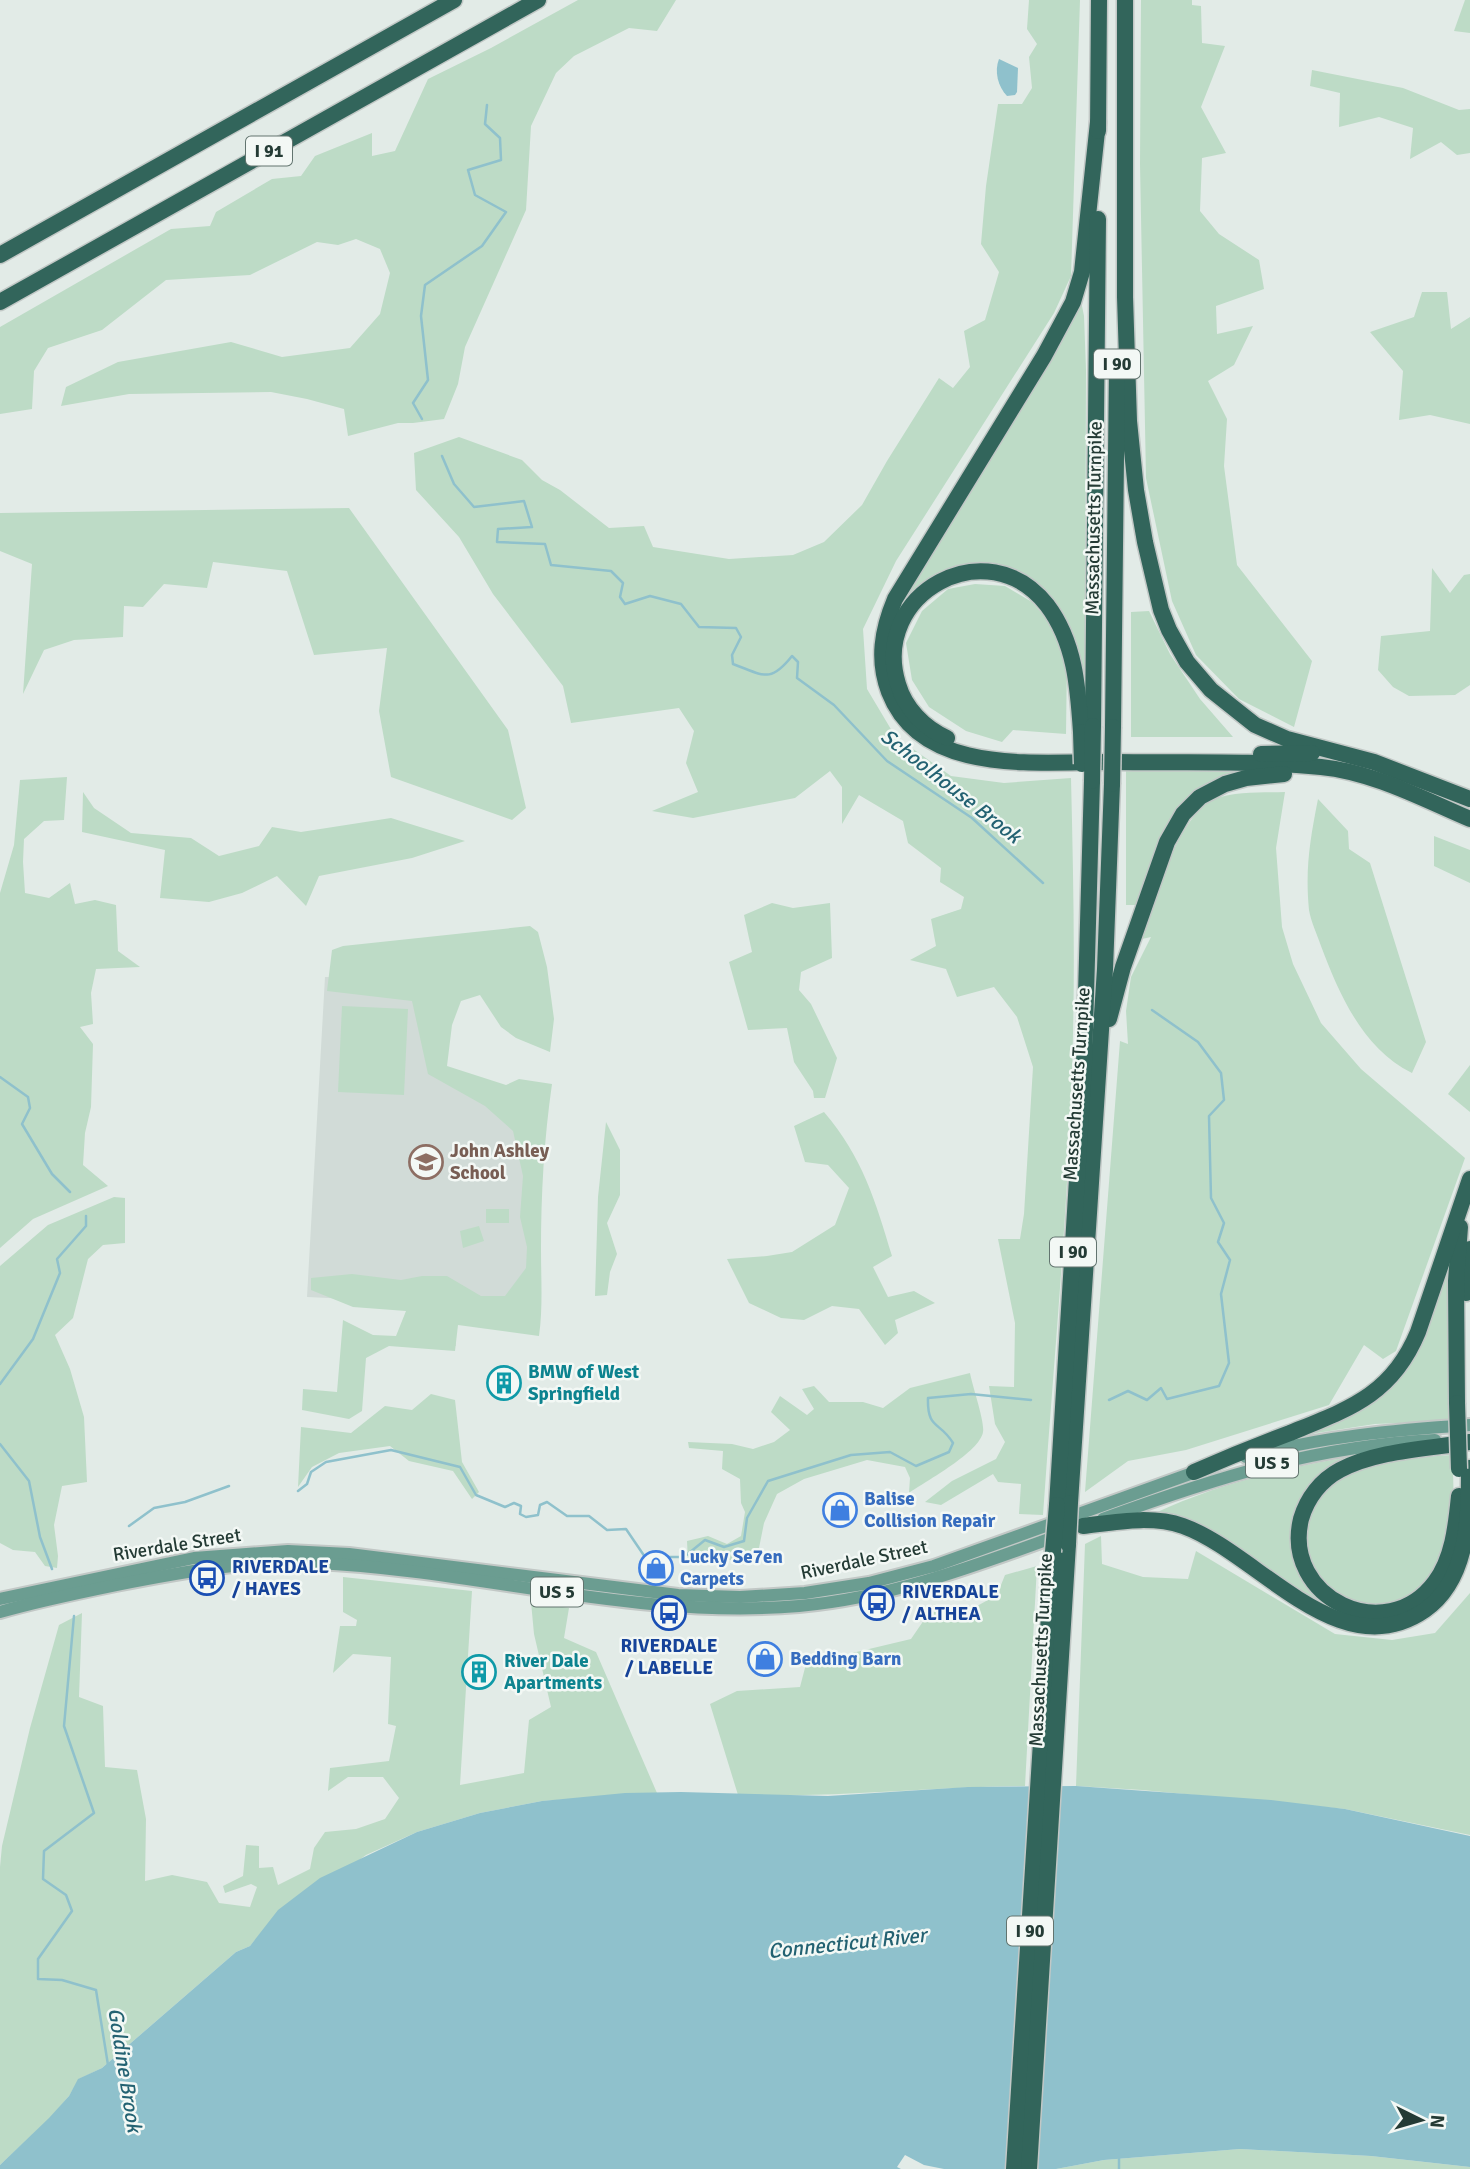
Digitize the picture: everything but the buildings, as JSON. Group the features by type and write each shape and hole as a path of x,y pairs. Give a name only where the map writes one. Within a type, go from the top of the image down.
{"highway":[{"name":"I 91","path":"0,255 454,0"},
{"name":"I 91","path":"0,302 538,0"},
{"name":"Massachusetts Turnpike","path":"1029,2169 1087,999 1087,729 1099,0"},
{"name":"Massachusetts Turnpike","path":"1063,1504 1100,1051 1112,784 1119,0"},
{"path":"1125,0 1125,297 1129,407 1140,516 1161,610 1169,630 1187,662 1226,704 1241,715 1271,733 1470,819"},
{"path":"1098,122 1086,243 1079,286 1069,310 1044,356 895,599 886,623 881,651 882,669 900,714 920,735 956,752 982,758 1018,762 1374,762 1470,799"},
{"path":"1087,729 1070,652 1054,615 1032,590 997,573 965,573 934,584 910,606 900,624 894,645 894,669 899,690 911,710 930,728 968,746 1036,753 1300,752 1337,761"},
{"path":"1100,1051 1123,967 1167,842 1183,814 1207,793 1234,781 1337,761"},
{"path":"1083,1526 1147,1520 1183,1526 1210,1539 1298,1599 1327,1615 1366,1626 1391,1625 1407,1620 1428,1608 1441,1595 1454,1574 1467,1529 1456,1262 1469,1183"},
{"path":"1194,1472 1350,1409 1389,1380 1407,1356 1418,1332 1469,1183"},
{"path":"1462,1403 1465,1303 1470,1249"},
{"path":"1464,1469 1450,1549 1443,1570 1418,1599 1399,1609 1370,1613 1344,1606 1317,1587 1302,1561 1298,1536 1305,1507 1322,1483 1341,1470 1374,1458 1470,1440"},
{"name":"Massachusetts Turnpike","path":"1014,2169 1052,1694"}],"main road":[{"name":"Riverdale Street","path":"0,1600 184,1560 223,1554 288,1551 349,1554 678,1595 740,1597 805,1593 869,1583 947,1562 1194,1472 1250,1456 1322,1440 1470,1425"},
{"name":"Riverdale Street","path":"0,1612 194,1570 276,1563 357,1567 677,1606 735,1609 800,1606 864,1597 909,1586 1218,1479 1292,1458 1380,1444 1470,1440"}],"shaded area":[{"name":"John Ashley School","path":"325,977 420,978 435,1068 537,1110 534,1292 456,1324 456,1346 412,1344 413,1302 307,1297"}],"green space":[{"path":"578,0 676,0 657,31 629,28 574,56 556,73 531,126 526,210 465,347 458,384 444,419 398,423 348,436 344,409 271,392 129,394 61,406 66,387 118,362 231,342 282,357 350,348 380,314 390,273 380,249 356,239 338,245 317,242 250,275 166,280 102,330 48,348 34,371 32,409 0,414 0,327 171,229 210,226 216,212 272,179 301,176 315,156 372,133 372,156 395,151 428,79"},
{"path":"1029,0 1080,0 1071,276 1054,313 896,561 863,629 867,689 895,736 951,776 1004,783 1071,778 1074,969 1071,1093 1043,1515 1019,1514 1021,1484 998,1482 993,1474 941,1505 925,1502 952,1481 996,1459 1005,1442 995,1424 989,1386 1014,1387 1015,1323 998,1239 1020,1239 1024,1214 1033,1067 1017,1017 994,987 957,997 946,969 910,960 936,946 931,919 961,909 964,897 940,882 941,868 908,843 903,821 859,795 842,824 842,787 830,771 795,798 693,818 652,811 698,792 686,763 694,731 679,708 571,723 563,686 493,594 459,537 416,490 414,453 459,437 522,460 542,480 560,490 609,528 644,526 653,547 729,559 793,555 824,542 862,505 939,378 953,388 970,367 964,331 985,320 999,272 981,244 998,104 1022,104 1032,88 1029,57 1037,44 1027,29"},
{"path":"1141,0 1192,0 1192,5 1201,6 1202,43 1225,46 1201,107 1226,153 1202,158 1200,211 1219,234 1259,260 1264,289 1216,306 1217,334 1253,326 1234,365 1208,381 1227,419 1224,466 1237,565 1312,661 1294,727 1239,699 1196,655 1172,601 1146,478 1140,164"},
{"path":"1465,0 1470,0 1470,33 1454,31"},
{"path":"1312,70 1403,88 1459,110 1470,109 1470,153 1457,155 1441,142 1410,159 1413,128 1379,117 1339,127 1340,93 1310,86"},
{"path":"1422,292 1447,292 1451,329 1470,317 1470,424 1430,415 1399,420 1403,371 1370,332 1414,317"},
{"path":"1081,301 1086,370 1085,694 1045,593 959,568 889,633 895,614"},
{"path":"349,508 508,730 526,808 512,820 391,777 379,711 387,648 314,655 287,571 213,562 207,588 164,584 143,607 124,606 123,637 74,640 44,650 23,694 32,564 0,551 0,513"},
{"path":"1432,568 1450,593 1464,575 1470,574 1470,685 1455,695 1409,696 1393,687 1378,670 1381,636 1430,631"},
{"path":"975,584 1005,586 1032,602 1057,631 1067,657 1066,734 1013,730 1002,742 966,731 929,707 912,680 906,643 922,611 948,589"},
{"path":"1149,611 1170,654 1200,699 1233,737 1131,737 1131,612"},
{"path":"1126,769 1232,770 1233,775 1187,800 1172,816 1137,905 1126,905"},
{"path":"67,777 64,820 44,821 24,839 25,893 49,898 70,883 75,904 95,900 116,905 118,951 140,967 96,969 91,993 93,1024 80,1027 93,1044 91,1107 85,1133 83,1165 108,1186 33,1219 0,1248 0,893 14,845 20,780"},
{"path":"83,792 94,808 131,833 191,838 219,856 259,846 272,827 301,832 391,818 465,841 412,858 319,876 306,906 277,876 242,893 209,902 160,898 165,850 82,832"},
{"path":"1285,792 1276,848 1282,927 1293,964 1321,1023 1361,1069 1465,1158 1396,1351 1383,1359 1364,1345 1329,1405 1186,1450 1128,1461 1085,1492 1120,1041 1128,1044 1126,1011 1131,977 1151,937 1142,939 1160,883 1190,822 1202,808 1223,796"},
{"path":"1318,799 1348,831 1349,849 1370,863 1426,1042 1412,1073 1395,1063 1366,1035 1336,983 1313,923 1309,910 1308,868"},
{"path":"1434,836 1470,850 1470,883 1434,866"},
{"path":"772,903 793,908 830,903 832,958 801,972 799,990 811,1004 837,1058 825,1098 814,1098 813,1091 794,1062 787,1028 748,1030 729,962 752,952 744,915"},
{"path":"530,926 538,932 547,967 554,1019 550,1052 516,1038 501,1027 480,995 461,1001 452,1025 447,1066 506,1085 519,1079 552,1084 542,1188 539,1336 458,1325 455,1351 389,1346 366,1358 362,1411 349,1419 302,1410 303,1389 337,1392 343,1320 373,1335 396,1336 406,1311 353,1307 311,1290 311,1278 352,1274 401,1280 422,1276 447,1276 481,1296 505,1296 526,1268 527,1247 520,1217 523,1176 513,1131 485,1106 428,1074 412,1001 327,991 332,950 343,946"},
{"path":"342,1006 408,1009 404,1095 338,1092"},
{"path":"1470,1065 1470,1112 1448,1094"},
{"path":"824,1112 849,1146 880,1216 892,1256 873,1267 888,1297 914,1291 935,1303 895,1320 898,1333 885,1345 859,1309 832,1306 804,1320 781,1318 749,1303 727,1259 792,1252 835,1225 849,1188 828,1165 805,1162 794,1126"},
{"path":"606,1122 620,1150 620,1195 607,1223 617,1254 610,1272 607,1295 595,1296 598,1197"},
{"path":"114,1197 125,1198 125,1243 103,1245 88,1259 73,1318 55,1335 70,1369 84,1417 87,1482 62,1486 54,1525 57,1568 45,1566 35,1552 13,1550 0,1543 0,1266 48,1225"},
{"path":"486,1209 509,1209 509,1223 486,1223"},
{"path":"479,1226 484,1241 463,1248 460,1231"},
{"path":"1451,1265 1450,1421 1375,1424 1297,1436 1344,1417 1388,1392 1401,1377 1420,1343 1447,1268"},
{"path":"970,1373 983,1432 973,1448 939,1474 909,1493 910,1478 905,1467 867,1460 804,1479 777,1494 764,1523 758,1553 733,1561 708,1553 688,1561 687,1541 708,1536 727,1544 741,1536 745,1512 741,1503 740,1479 722,1469 723,1451 689,1448 688,1442 732,1444 753,1449 774,1442 790,1430 771,1412 780,1396 807,1415 814,1409 802,1389 814,1386 829,1402 863,1402 883,1408 910,1388"},
{"path":"431,1394 455,1400 462,1462 479,1492 472,1499 453,1471 409,1461 390,1446 339,1453 312,1467 298,1487 301,1427 351,1433 385,1406 412,1410"},
{"path":"1373,1453 1326,1473 1293,1537 1343,1615 1153,1514 1233,1483 1316,1463"},
{"path":"1451,1455 1452,1515 1442,1558 1432,1576 1419,1591 1401,1603 1361,1606 1350,1604 1332,1593 1315,1572 1308,1556 1309,1520 1318,1499 1334,1483 1353,1472 1402,1460"},
{"path":"1101,1536 1102,1564 1143,1577 1188,1579 1196,1551 1335,1634 1392,1640 1435,1633 1470,1593 1470,1835 1345,1809 1076,1786 1085,1544"},
{"path":"1037,1566 1025,1786 810,1795 738,1795 710,1704 737,1691 800,1687 806,1664 911,1639 935,1604 948,1622 997,1595 1005,1575"},
{"path":"343,1577 472,1591 460,1785 524,1773 529,1720 551,1707 534,1634 531,1602 569,1608 564,1638 596,1652 657,1793 542,1801 480,1813 417,1832 366,1855 260,1934 250,1946 236,1952 102,2068 79,2079 69,2096 50,2118 0,2165 2,1846 30,1728 59,1625 82,1613 79,1697 103,1706 105,1767 137,1770 146,1819 145,1881 172,1875 207,1882 219,1903 250,1907 257,1887 251,1884 225,1893 223,1886 243,1876 246,1845 259,1846 259,1868 273,1867 278,1885 310,1869 314,1848 325,1832 356,1829 385,1819 399,1798 383,1777 348,1777 328,1791 330,1768 389,1761 396,1726 388,1724 391,1657 353,1654 333,1673 340,1626 356,1626 357,1620 343,1612"},
{"path":"1240,2149 1371,2156 1470,2169 1056,2169 1104,2160"}],"water":[{"path":"999,59 1018,68 1015,95 1007,96 999,84"},
{"name":"Connecticut River","path":"1076,1786 1271,1800 1345,1809 1470,1836 1470,2167 1371,2156 1240,2149 1104,2160 1056,2169 944,2169 924,2165 905,2155 897,2167 901,2169 0,2169 0,2165 69,2096 78,2079 102,2068 236,1952 250,1946 278,1910 320,1878 417,1832 480,1813 542,1801 625,1793 828,1796 968,1787"}],"waterway":[{"name":"Schoolhouse Brook","path":"422,419 413,403 428,380 421,316 425,285 482,246 506,212 475,195 468,170 501,160 500,138 485,124 487,105"},
{"name":"Schoolhouse Brook","path":"442,456 454,484 474,507 524,501 532,527 498,529 497,542 545,544 551,565 611,571 623,583 620,597 625,604 650,596 681,604 699,627 736,628 741,637 732,655 733,664 766,675 778,671 792,656 798,662 797,678 834,705 887,761 972,818 1043,883"},
{"name":"Schoolhouse Brook","path":"1109,1400 1128,1391 1147,1400 1161,1388 1167,1399 1219,1386 1229,1363 1221,1294 1230,1260 1218,1242 1224,1223 1211,1198 1209,1116 1224,1100 1221,1073 1198,1042 1152,1010"},
{"name":"Goldine Brook","path":"0,1077 28,1097 30,1108 22,1124 52,1174 70,1192"},
{"name":"Goldine Brook","path":"0,1384 33,1339 60,1273 57,1259 86,1226 86,1216"},
{"name":"Schoolhouse Brook","path":"298,1491 307,1484 311,1472 326,1462 391,1450 460,1467 476,1495 505,1507 514,1503 521,1506 520,1514 526,1517 538,1515 540,1505 547,1502 567,1516 589,1516 607,1530 626,1529 645,1557 684,1557 705,1540 724,1547 744,1541 747,1518 768,1481 851,1455 890,1452 916,1466 949,1452 953,1443 932,1420 928,1398 971,1394 1031,1400"},
{"name":"Goldine Brook","path":"0,1444 29,1481 40,1537 52,1569"},
{"name":"Schoolhouse Brook","path":"129,1526 154,1508 185,1502 229,1486"},
{"name":"Goldine Brook","path":"74,1616 64,1726 94,1813 44,1851 43,1879 66,1895 72,1911 38,1959 38,1979 62,1980 96,1990 108,2065"},
{"path":"1119,2158 1119,2169"}],"place":[{"name":"John Ashley School","path":"426,1162"},
{"name":"BMW of West Springfield","path":"504,1383"},
{"name":"Balise Collision Repair","path":"840,1510"},
{"name":"Lucky Se7en Carpets","path":"656,1568"},
{"name":"RIVERDALE / HAYES","path":"207,1578"},
{"name":"RIVERDALE / ALTHEA","path":"877,1603"},
{"name":"RIVERDALE / LABELLE","path":"669,1613"},
{"name":"Bedding Barn","path":"765,1659"},
{"name":"River Dale Apartments","path":"479,1672"}]}
